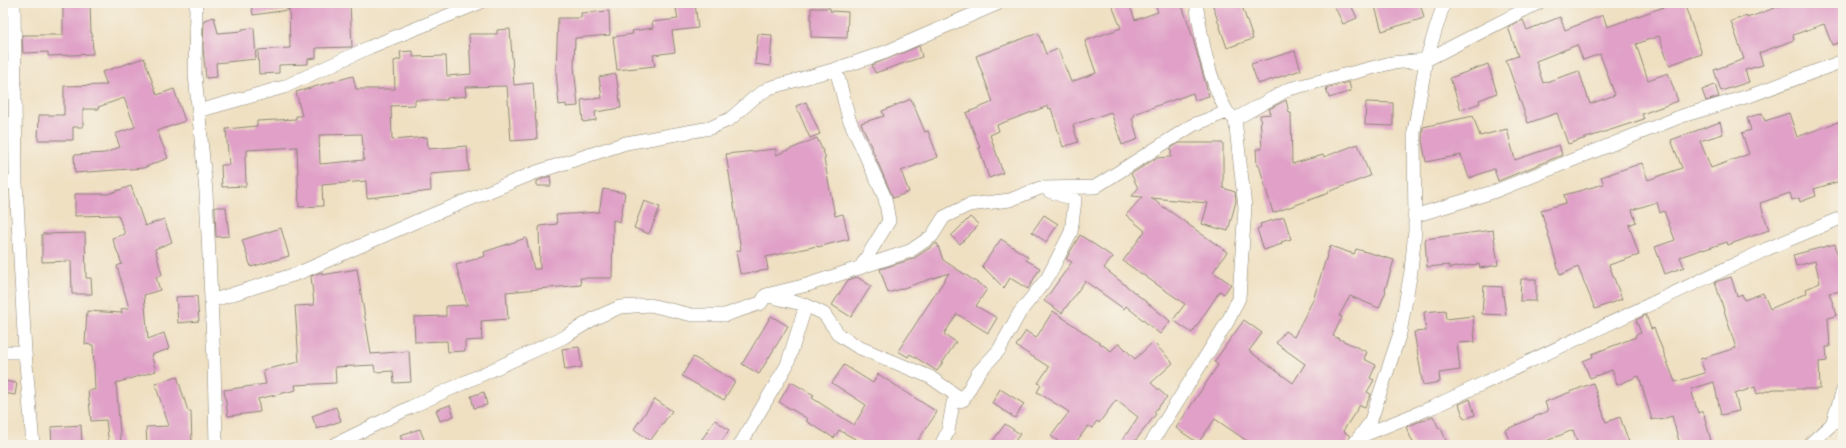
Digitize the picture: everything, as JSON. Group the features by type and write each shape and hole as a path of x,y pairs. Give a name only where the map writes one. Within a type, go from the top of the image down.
{"street":[{"path":"14,3 16,183 25,352 33,445"},
{"path":"196,3 195,74 206,192 216,445"},
{"path":"198,111 284,87 370,47 479,3"},
{"path":"211,301 299,272 417,220 534,173 626,143 710,128 730,119 754,98 769,88 836,69 886,52 998,3"},
{"path":"1150,445 1225,326 1239,298 1246,207 1231,115 1217,95 1207,64 1196,3"},
{"path":"1356,441 1370,422 1400,333 1411,271 1415,230 1414,132 1426,60 1444,3"},
{"path":"941,445 948,431 953,403 963,400 978,373 999,350 1020,312 1048,277 1071,232 1075,200 1193,125 1231,115 1290,89 1385,65 1426,60 1538,3"},
{"path":"1414,216 1493,192 1682,116 1752,95 1843,62"},
{"path":"836,69 848,119 885,198 889,221 860,268"},
{"path":"3,182 16,183"},
{"path":"334,445 411,407 564,337 596,318 620,307 650,305 692,315 726,315 761,304 766,295 807,285 910,251 932,236 944,217 969,205 1010,200 1040,188 1095,187"},
{"path":"1040,188 1075,200"},
{"path":"1356,441 1433,407 1767,248 1843,217"},
{"path":"766,295 806,305 824,314 839,335 858,347 930,377 963,400"},
{"path":"740,445 787,365 806,305"},
{"path":"3,352 25,352"},
{"path":"1809,445 1832,424 1843,390"}],"building":[{"path":"63,3 90,3 93,54 48,56 48,52 23,53 22,35 63,35"},
{"path":"251,3 288,3 288,10 253,15"},
{"path":"289,3 350,3 352,47 316,48 316,58 308,59 308,64 279,65 279,73 259,74 258,50 290,48"},
{"path":"675,3 695,3 698,28 672,31 675,52 653,55 655,66 617,70 613,37 633,34 632,31 653,28 652,22 678,19"},
{"path":"1111,3 1129,3 1135,20 1158,12 1155,3 1181,3 1190,28 1209,96 1195,100 1193,93 1134,114 1134,117 1132,118 1138,139 1122,145 1111,112 1073,125 1078,142 1063,147 1051,108 1049,109 1048,106 997,125 999,131 990,135 1003,173 989,178 979,148 980,147 966,113 993,102 976,56 1038,33 1046,54 1058,49 1071,82 1096,73 1085,41 1121,28"},
{"path":"1212,3 1241,3 1253,39 1227,48"},
{"path":"1333,3 1350,3 1357,18 1343,24"},
{"path":"1374,3 1420,3 1424,18 1382,31"},
{"path":"1675,3 1684,3 1702,54 1669,65 1659,36 1636,44 1648,80 1668,73 1678,101 1642,114 1644,119 1568,144 1557,113 1528,123 1506,60 1518,56 1508,27 1523,20 1527,30 1560,17 1565,30 1603,15 1607,27","holes":["1577,45 1583,60 1600,54 1615,95 1590,104 1579,71 1543,83 1536,61"]},
{"path":"1789,3 1843,3 1843,41 1832,45 1824,24 1793,35 1794,40 1759,53 1763,65 1745,70 1749,82 1721,91 1714,70 1744,59 1731,21 1747,16 1747,18"},
{"path":"811,8 830,8 830,11 848,12 847,38 811,37"},
{"path":"609,11 610,35 575,38 574,66 578,106 566,107 566,104 559,105 556,71 558,18 581,18 581,13"},
{"path":"214,17 218,33 242,31 242,29 254,28 256,59 216,63 217,77 206,78 203,48 204,20"},
{"path":"510,29 514,85 533,83 537,139 511,141 507,86 465,87 466,96 447,98 447,100 415,100 415,105 391,106 392,140 427,137 428,149 467,146 469,171 430,174 431,191 367,198 366,181 322,185 323,206 299,207 297,147 247,150 247,156 245,156 246,186 222,187 221,165 229,165 226,129 257,126 257,121 296,119 296,116 302,116 296,92 353,76 356,89 395,89 394,61 401,59 400,52 413,51 413,57 446,56 447,76 471,74 469,34 497,34 497,30","holes":["362,134 364,160 320,164 319,135"]},
{"path":"758,34 772,35 770,66 755,64"},
{"path":"919,46 922,57 875,73 872,65"},
{"path":"1295,51 1301,70 1258,84 1251,64"},
{"path":"144,58 157,95 174,89 185,121 157,131 168,158 143,168 75,173 74,155 105,153 120,147 115,134 135,127 124,98 98,107 99,109 83,109 83,127 73,127 73,140 38,140 39,115 64,115 64,86 107,85 102,72"},
{"path":"1488,64 1497,93 1479,100 1480,103 1461,110 1450,78"},
{"path":"616,74 621,108 595,112 596,120 583,122 581,100 602,98 599,77"},
{"path":"1349,82 1351,91 1329,98 1326,88"},
{"path":"1715,85 1719,97 1706,101 1702,90"},
{"path":"911,99 925,132 928,131 938,157 901,171 909,192 893,198 861,123 884,116 882,111"},
{"path":"1286,100 1289,113 1291,113 1292,164 1323,155 1324,157 1358,144 1370,176 1328,192 1329,193 1273,213 1259,165 1257,166 1256,149 1262,149 1260,115 1271,114 1269,109"},
{"path":"806,102 820,134 810,138 796,106"},
{"path":"1366,102 1393,103 1393,126 1365,125"},
{"path":"1762,113 1765,121 1789,113 1797,137 1843,120 1843,172 1838,173 1840,181 1814,189 1816,196 1800,202 1799,198 1792,200 1790,193 1760,203 1769,230 1728,245 1727,242 1680,257 1684,267 1665,274 1655,247 1675,240 1664,211 1660,213 1657,202 1632,210 1636,222 1629,225 1639,255 1609,265 1622,299 1595,309 1578,267 1560,275 1541,210 1566,203 1564,195 1604,184 1601,177 1642,163 1648,180 1682,168 1671,140 1720,122 1723,134 1700,141 1711,168 1749,154 1742,133 1751,130 1747,118"},
{"path":"1473,116 1480,136 1507,129 1515,160 1559,145 1562,155 1498,181 1494,169 1469,178 1461,155 1426,162 1422,141 1423,127"},
{"path":"817,138 826,158 824,159 835,216 843,214 849,239 818,247 766,257 768,270 740,274 736,251 741,250 726,154 776,149 776,155"},
{"path":"1179,143 1223,143 1223,188 1235,192 1236,201 1228,231 1202,224 1208,203 1151,198 1227,252 1213,272 1231,284 1224,294 1220,291 1192,333 1173,320 1185,304 1123,261 1145,231 1126,215 1142,197 1132,196 1138,188 1131,174 1156,158 1171,157 1171,148"},
{"path":"550,176 551,186 537,186 537,181"},
{"path":"131,186 145,226 164,219 172,242 155,249 162,275 156,277 160,290 144,295 148,339 164,333 169,349 151,355 156,371 116,383 121,445 109,445 106,420 91,421 88,390 95,390 93,345 85,344 87,311 122,313 121,309 129,308 117,266 122,264 112,238 125,234 118,215 75,216 75,194 108,194"},
{"path":"603,189 625,193 620,222 613,220 612,278 580,278 581,285 506,292 508,319 481,321 482,340 465,341 465,351 448,352 447,341 415,342 414,317 446,316 446,306 467,305 456,265 485,256 484,252 526,238 534,269 540,269 539,226 557,224 556,215 599,212"},
{"path":"644,201 660,207 649,234 634,228"},
{"path":"215,207 226,207 229,236 216,237"},
{"path":"1044,215 1058,224 1046,242 1032,232"},
{"path":"970,217 979,225 960,244 951,236"},
{"path":"1284,217 1291,239 1281,242 1282,244 1264,250 1257,229 1261,227 1260,224"},
{"path":"281,228 289,256 251,267 242,240"},
{"path":"1493,230 1498,265 1480,268 1479,264 1449,268 1449,265 1427,267 1425,239"},
{"path":"85,233 86,278 91,278 92,294 72,294 71,261 42,262 42,234"},
{"path":"1080,235 1113,257 1104,268 1170,321 1160,334 1126,306 1124,309 1085,281 1062,313 1044,301 1072,262 1066,259"},
{"path":"1001,239 1028,257 1026,260 1040,268 1028,289 1010,278 1004,288 982,266"},
{"path":"937,243 943,260 987,289 976,306 997,318 988,333 957,314 944,334 956,342 937,371 910,354 908,357 898,351 949,273 888,293 880,269 913,259"},
{"path":"1835,244 1843,277 1843,291 1829,293 1837,315 1828,318 1830,347 1826,347 1827,361 1819,362 1820,389 1774,389 1757,394 1755,387 1735,394 1739,411 1721,415 1714,382 1691,389 1698,413 1703,411 1712,445 1680,445 1672,416 1660,420 1659,418 1652,420 1639,376 1617,385 1612,370 1590,378 1583,361 1593,357 1592,354 1636,337 1635,335 1641,333 1636,320 1646,315 1651,329 1654,328 1675,382 1705,373 1700,359 1736,348 1715,282 1731,277 1737,296 1742,294 1744,300 1763,293 1770,309 1807,293 1806,289 1820,283 1815,261 1796,266 1793,255"},
{"path":"1330,246 1354,254 1356,249 1394,260 1385,290 1386,291 1379,308 1350,296 1339,316 1342,317 1333,336 1367,352 1364,359 1376,365 1370,378 1374,380 1367,392 1371,394 1365,407 1360,405 1343,431 1350,436 1345,445 1253,445 1215,419 1198,443 1176,428 1218,365 1214,362 1244,320 1262,333 1249,351 1293,383 1305,364 1276,343 1285,331 1294,337 1313,300"},
{"path":"357,269 371,354 409,351 411,382 394,383 393,371 375,372 374,365 335,367 336,383 295,385 296,390 258,399 260,412 228,416 224,390 266,384 263,370 299,362 295,306 314,305 311,276 322,272 322,275"},
{"path":"857,277 871,286 851,317 832,305 848,280"},
{"path":"1521,279 1536,279 1536,301 1520,301"},
{"path":"1484,286 1502,287 1506,315 1482,314"},
{"path":"197,296 199,321 178,323 176,297"},
{"path":"1445,310 1446,319 1473,316 1475,342 1457,343 1460,370 1439,373 1440,382 1423,385 1414,332 1426,331 1424,312"},
{"path":"1053,311 1111,351 1119,343 1135,359 1153,342 1173,363 1151,383 1167,397 1154,412 1156,414 1132,445 1119,445 1138,417 1116,400 1099,423 1097,421 1092,428 1088,426 1074,445 1063,445 1051,436 1069,412 1037,392 1041,385 1038,383 1049,367 1016,346 1026,331 1036,338"},
{"path":"771,316 788,326 759,374 742,364"},
{"path":"579,347 582,367 565,370 562,349"},
{"path":"693,357 735,381 724,400 682,376"},
{"path":"844,365 873,383 878,374 937,412 915,445 866,445 839,430 834,438 806,421 808,419 779,402 791,382 814,395 812,398 854,425 866,405 832,383"},
{"path":"177,376 188,411 191,411 192,445 147,445 146,427 169,426 155,384"},
{"path":"3,381 17,383 15,395 3,393"},
{"path":"1593,383 1606,422 1620,417 1630,445 1578,445 1573,430 1544,442 1546,445 1511,445 1505,430 1548,411 1545,402"},
{"path":"1000,389 1024,404 1015,418 992,403"},
{"path":"484,392 487,405 474,408 471,396"},
{"path":"655,399 672,411 650,441 634,429"},
{"path":"1470,399 1475,415 1464,419 1459,404"},
{"path":"450,405 454,416 440,421 436,410"},
{"path":"336,407 341,421 317,429 312,416"},
{"path":"1433,416 1439,429 1441,428 1448,445 1414,445 1406,427"},
{"path":"715,420 729,430 719,445 698,445"},
{"path":"1005,424 1020,434 1012,445 990,445"},
{"path":"81,425 82,445 52,445 51,427"},
{"path":"420,429 426,445 403,445 400,435"}]}
